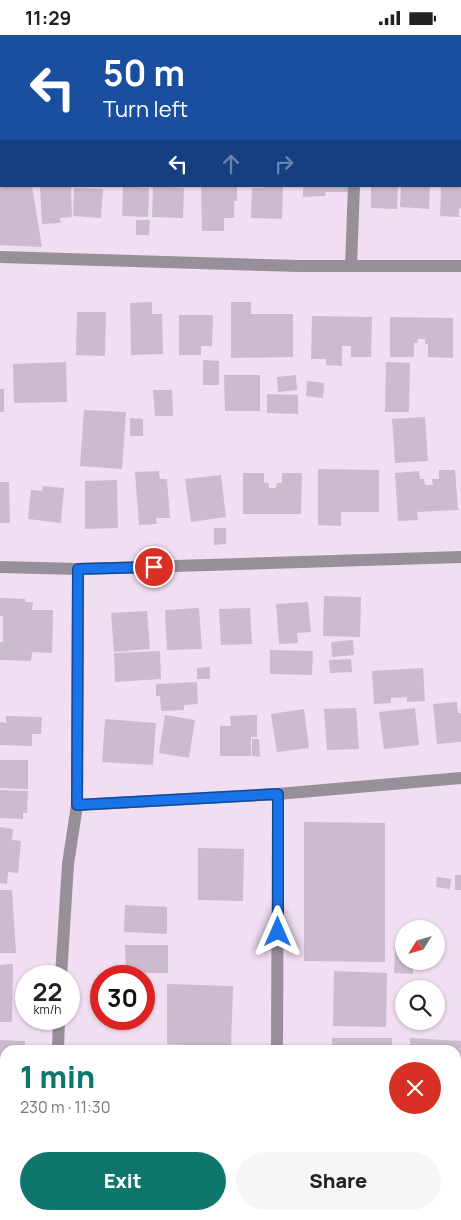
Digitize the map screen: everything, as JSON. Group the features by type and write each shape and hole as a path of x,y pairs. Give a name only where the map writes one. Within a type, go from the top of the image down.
{"street":[{"path":"350,266 354,187"},
{"path":"0,257 279,266 461,266"},
{"path":"0,567 78,569 461,557"},
{"path":"62,965 68,864 77,805 78,569"},
{"path":"77,805 278,794 461,778"},
{"path":"277,1045 278,794"},
{"path":"58,1045 59,1030"}],"building":[{"path":"0,187 32,187 42,247 0,245"},
{"path":"40,187 71,187 72,217 60,218 61,223 42,224"},
{"path":"123,187 149,188 148,217 122,216"},
{"path":"153,187 184,188 183,218 152,217"},
{"path":"201,187 237,187 237,201 234,201 234,218 224,218 224,231 202,231"},
{"path":"283,187 282,219 251,218 252,188"},
{"path":"303,187 352,187 352,192 326,192 325,196 303,197"},
{"path":"371,187 398,187 397,209 371,208"},
{"path":"401,187 430,187 429,209 400,207"},
{"path":"441,187 461,187 459,217 440,216"},
{"path":"74,188 103,189 101,218 73,216"},
{"path":"136,220 150,220 149,235 136,235"},
{"path":"152,302 152,314 162,314 163,354 131,355 130,303"},
{"path":"231,302 251,302 251,314 293,314 293,357 231,358"},
{"path":"77,312 106,312 105,356 76,355"},
{"path":"179,315 213,315 212,346 201,346 201,355 179,355"},
{"path":"312,316 372,317 371,357 351,357 351,346 342,346 342,366 326,365 326,359 311,359"},
{"path":"390,317 453,318 453,358 428,357 428,344 425,344 425,339 418,339 417,343 414,343 414,357 390,357"},
{"path":"203,360 219,361 219,385 203,385"},
{"path":"66,362 67,402 14,403 13,364"},
{"path":"386,362 410,363 409,412 385,412"},
{"path":"224,375 260,375 260,411 225,411"},
{"path":"296,375 297,390 278,392 277,377"},
{"path":"307,381 324,383 323,398 306,396"},
{"path":"0,389 4,389 4,412 0,412"},
{"path":"153,390 172,390 173,416 155,416"},
{"path":"267,394 298,395 298,414 267,413"},
{"path":"84,410 126,412 122,469 80,466"},
{"path":"425,417 428,461 395,463 392,419"},
{"path":"130,418 143,419 143,436 130,436"},
{"path":"318,469 379,470 379,512 341,512 341,526 318,525"},
{"path":"439,470 455,470 458,510 417,512 418,520 398,521 395,473 419,471 420,479 424,479 425,485 433,485 432,479 439,479"},
{"path":"159,471 160,479 167,479 170,518 156,518 157,524 139,525 135,472"},
{"path":"243,473 264,473 264,482 269,483 269,488 276,488 277,483 282,483 282,473 302,473 301,514 243,514"},
{"path":"221,475 226,517 191,522 185,479"},
{"path":"117,480 118,528 85,529 85,481"},
{"path":"0,482 9,482 10,523 0,523"},
{"path":"43,486 64,488 61,523 28,519 31,490 42,491"},
{"path":"214,528 226,528 226,544 214,545"},
{"path":"324,596 361,597 360,637 323,636"},
{"path":"0,598 25,599 26,602 33,602 32,610 53,610 52,653 32,652 31,661 0,660 0,642 3,642 3,616 0,616"},
{"path":"308,602 311,632 297,633 298,643 279,644 276,604"},
{"path":"199,608 202,649 167,650 165,610"},
{"path":"250,608 252,644 221,645 219,609"},
{"path":"147,611 150,649 114,652 111,613"},
{"path":"353,640 354,655 332,657 331,642"},
{"path":"270,650 313,651 312,675 270,674"},
{"path":"160,651 161,679 115,682 114,653"},
{"path":"351,659 352,672 330,673 329,660"},
{"path":"210,667 210,679 197,679 197,668"},
{"path":"423,668 425,701 407,702 407,697 391,698 391,703 374,704 372,671"},
{"path":"197,682 198,704 184,705 184,710 161,711 160,696 156,696 156,684"},
{"path":"457,702 458,713 461,713 461,742 437,744 433,704"},
{"path":"356,708 359,749 327,750 324,709"},
{"path":"415,708 419,745 384,749 379,712"},
{"path":"304,709 309,748 277,752 271,714"},
{"path":"165,715 195,720 189,758 159,753"},
{"path":"257,715 257,737 251,737 251,756 220,756 220,726 231,726 230,716"},
{"path":"6,716 42,717 41,734 32,734 32,746 0,745 0,722 6,723"},
{"path":"105,719 156,723 153,765 102,762"},
{"path":"252,739 259,739 260,757 252,756"},
{"path":"0,760 28,760 28,789 0,788"},
{"path":"0,790 28,791 27,813 23,813 23,819 0,818"},
{"path":"304,822 385,823 385,962 304,961"},
{"path":"0,827 13,829 12,840 21,841 18,873 8,872 7,884 0,883"},
{"path":"198,848 244,849 243,901 198,900"},
{"path":"455,875 461,875 461,890 455,890"},
{"path":"437,877 451,879 450,889 436,887"},
{"path":"0,890 12,890 16,953 0,953"},
{"path":"125,905 167,907 167,934 124,932"},
{"path":"125,945 168,945 168,973 155,973 155,965 126,965"},
{"path":"395,948 395,970 413,970 413,974 394,973"},
{"path":"13,964 12,1022 0,1022 0,965"},
{"path":"334,971 387,973 386,1027 333,1026"},
{"path":"167,984 233,986 231,1045 167,1044"},
{"path":"332,1038 392,1038 392,1045 332,1045"},
{"path":"410,1038 461,1041 461,1045 410,1045"},
{"path":"0,1040 25,1041 25,1045 0,1045"}],"route":[{"path":"154,567 78,569 77,805 278,794 278,932"}]}
